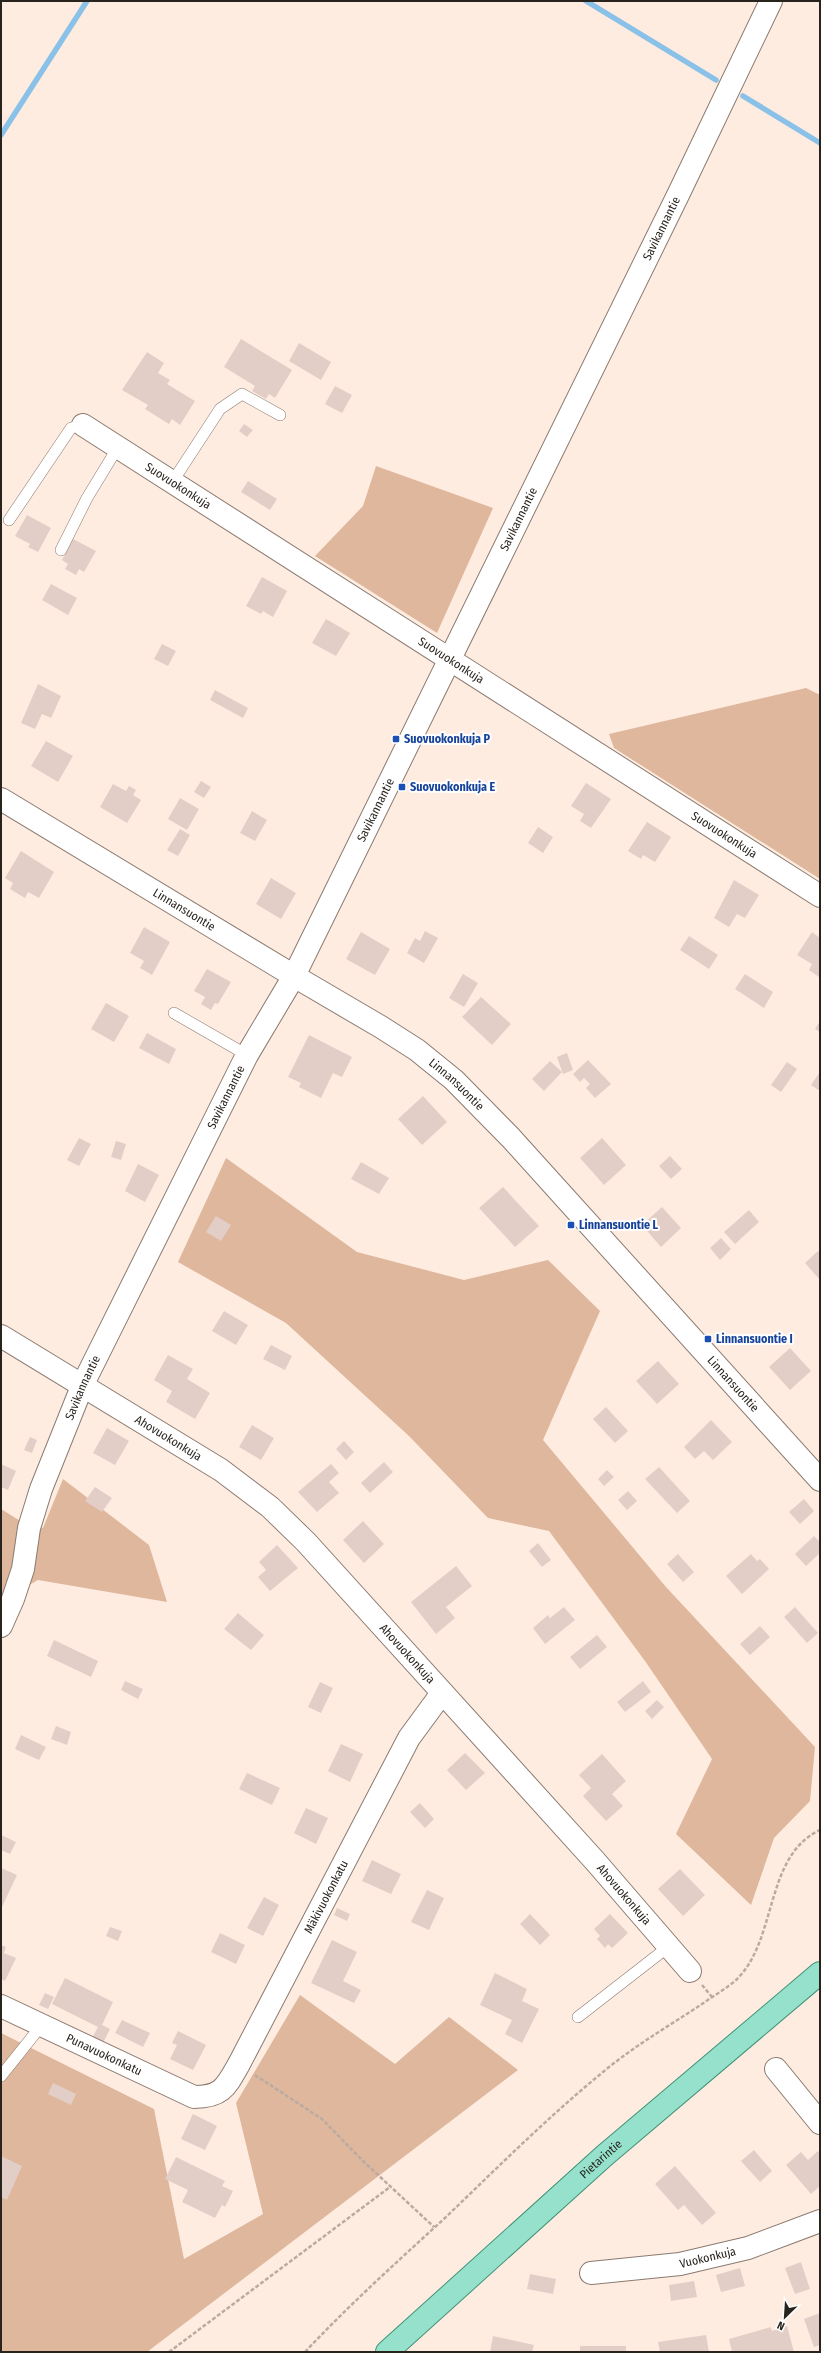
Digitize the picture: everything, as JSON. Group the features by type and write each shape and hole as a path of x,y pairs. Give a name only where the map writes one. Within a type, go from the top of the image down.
{"main road":[{"name":"Pietarintie","path":"387,2352 604,2156 820,1973"}],"street":[{"name":"Savikannantie","path":"1,1626 13,1599 23,1569 29,1528 41,1488 83,1384 247,1055 294,976 450,660 771,1"},
{"name":"Suovuokonkuja","path":"83,425 820,896"},
{"name":"Linnansuontie","path":"1,798 294,976 381,1027 417,1050 454,1080 510,1138 820,1480"},
{"name":"Ahovuokonkuja","path":"1,1336 83,1384 221,1470 270,1507 306,1542 595,1862 690,1971"},
{"name":"Mäkivuokonkatu","path":"209,2097 220,2092 239,2064 409,1738 442,1693"},
{"name":"Punavuokonkatu","path":"1,2006 194,2097 209,2097"},
{"path":"776,2069 820,2123"},
{"name":"Vuokonkuja","path":"591,2273 680,2264 748,2248 820,2221"}],"lane":[{"path":"172,481 220,409 242,394 280,415"},
{"path":"9,520 71,428 83,425"},
{"path":"61,550 87,498 118,447"},
{"path":"174,1013 247,1055"},
{"path":"578,2017 668,1947"},
{"path":"1,2076 41,2026"}],"path":[{"path":"305,2352 341,2314 560,2109 604,2071 638,2045 675,2022 736,1980 750,1963 762,1935 786,1862 800,1843 820,1830"},
{"path":"239,2064 322,2119 390,2187 434,2227"},
{"path":"169,2352 390,2187"}],"shaded area":[{"path":"376,466 493,508 437,633 315,556 363,506"},
{"path":"806,688 820,695 820,879 614,748 609,734"},
{"path":"226,1158 357,1252 464,1280 548,1260 600,1311 543,1440 666,1587 815,1747 810,1801 774,1838 751,1905 676,1834 712,1759 645,1661 549,1531 488,1518 409,1436 286,1323 178,1262"},
{"path":"63,1479 149,1545 167,1602 38,1580 1,1601 1,1509 22,1522 43,1528"},
{"path":"300,1995 395,2064 449,2017 518,2070 147,2352 1,2352 1,2033 154,2109 184,2259 263,2214 236,2103"}],"building":[{"path":"241,339 292,370 275,398 269,394 266,399 252,391 255,386 224,367"},
{"path":"299,343 331,362 321,380 289,361"},
{"path":"147,352 164,363 158,373 170,380 167,384 195,401 180,425 172,419 169,424 145,409 148,405 122,390"},
{"path":"335,386 352,395 342,413 325,404"},
{"path":"244,424 253,430 247,437 239,431"},
{"path":"248,481 277,499 270,510 241,492"},
{"path":"27,515 51,528 38,552 28,547 30,544 15,536"},
{"path":"73,539 96,551 84,572 79,569 76,575 65,569 68,564 62,560"},
{"path":"262,577 287,591 273,617 263,611 261,614 246,606"},
{"path":"51,584 77,598 68,615 42,600"},
{"path":"326,619 350,633 336,656 312,643"},
{"path":"162,644 176,651 168,666 154,659"},
{"path":"38,684 61,696 51,718 42,714 35,729 21,723"},
{"path":"215,690 248,708 243,718 210,700"},
{"path":"46,741 73,756 58,782 31,766"},
{"path":"201,781 211,787 204,798 194,792"},
{"path":"586,783 611,799 591,828 580,821 584,814 571,806"},
{"path":"113,784 126,791 129,786 136,790 133,795 141,800 127,823 100,807"},
{"path":"180,798 199,809 187,830 168,819"},
{"path":"252,811 267,820 255,841 240,833"},
{"path":"647,822 671,837 655,862 643,855 641,859 628,851"},
{"path":"538,827 553,837 543,853 528,843"},
{"path":"180,829 190,835 178,856 167,850"},
{"path":"21,851 54,872 39,898 28,892 25,898 10,889 13,883 5,878"},
{"path":"271,878 296,893 281,919 256,904"},
{"path":"734,880 759,895 745,918 737,914 729,927 714,918"},
{"path":"144,927 170,942 152,975 140,968 144,961 130,953"},
{"path":"425,931 438,938 424,963 407,953 415,938 420,941"},
{"path":"361,932 390,949 375,975 346,959"},
{"path":"812,932 820,938 819,977 809,970 812,964 797,955"},
{"path":"689,936 718,955 709,969 680,950"},
{"path":"207,969 231,982 218,1004 215,1003 211,1010 201,1004 205,997 194,991"},
{"path":"463,974 478,983 464,1007 449,998"},
{"path":"745,974 773,992 764,1008 735,989"},
{"path":"481,997 511,1024 492,1045 462,1017"},
{"path":"106,1003 129,1016 114,1042 91,1029"},
{"path":"820,1021 820,1032 815,1029"},
{"path":"147,1033 176,1049 169,1064 139,1048"},
{"path":"309,1035 352,1057 342,1077 333,1073 321,1098 299,1087 301,1083 288,1077"},
{"path":"567,1053 573,1070 563,1074 557,1057"},
{"path":"588,1060 611,1084 595,1098 586,1088 590,1084 584,1078 580,1082 573,1074"},
{"path":"550,1061 562,1072 544,1091 532,1079"},
{"path":"787,1062 797,1069 781,1092 771,1085"},
{"path":"820,1072 820,1091 811,1085"},
{"path":"423,1096 447,1122 422,1145 398,1119"},
{"path":"79,1138 91,1144 79,1166 67,1160"},
{"path":"602,1138 626,1165 604,1185 580,1158"},
{"path":"116,1141 126,1144 121,1160 111,1157"},
{"path":"670,1156 682,1169 671,1179 659,1166"},
{"path":"361,1162 389,1178 379,1194 351,1179"},
{"path":"138,1164 159,1175 145,1202 125,1191"},
{"path":"503,1187 539,1226 515,1247 479,1208"},
{"path":"662,1207 681,1228 661,1247 642,1225"},
{"path":"749,1210 759,1222 735,1244 724,1232"},
{"path":"216,1216 231,1225 221,1241 206,1232"},
{"path":"721,1238 731,1249 720,1260 710,1248"},
{"path":"818,1251 820,1253 820,1280 805,1263"},
{"path":"224,1311 248,1325 236,1345 212,1331"},
{"path":"271,1345 292,1356 285,1370 263,1359"},
{"path":"790,1348 811,1371 790,1390 769,1367"},
{"path":"168,1355 193,1369 187,1379 210,1393 195,1419 166,1402 172,1391 154,1380"},
{"path":"658,1361 679,1384 657,1404 636,1381"},
{"path":"606,1407 628,1431 615,1443 593,1419"},
{"path":"711,1420 732,1442 713,1460 704,1451 695,1459 684,1447"},
{"path":"252,1425 274,1438 261,1460 239,1447"},
{"path":"107,1428 129,1441 115,1465 93,1453"},
{"path":"30,1437 37,1440 32,1453 24,1450"},
{"path":"344,1441 354,1452 346,1460 336,1449"},
{"path":"384,1462 393,1472 370,1493 361,1483"},
{"path":"1,1464 16,1471 8,1490 1,1487"},
{"path":"331,1464 339,1473 329,1482 339,1493 317,1512 298,1492"},
{"path":"659,1467 690,1501 677,1513 645,1479"},
{"path":"607,1470 614,1477 604,1486 598,1479"},
{"path":"95,1487 112,1498 102,1512 85,1501"},
{"path":"628,1491 637,1501 627,1510 618,1500"},
{"path":"804,1499 814,1511 800,1524 789,1512"},
{"path":"363,1521 384,1544 364,1563 343,1540"},
{"path":"814,1536 820,1542 820,1553 806,1566 795,1554"},
{"path":"538,1543 551,1560 542,1567 529,1551"},
{"path":"277,1545 298,1568 270,1591 258,1577 266,1570 259,1562"},
{"path":"678,1554 694,1572 683,1582 667,1564"},
{"path":"751,1554 757,1561 760,1559 769,1569 742,1594 726,1576"},
{"path":"456,1566 472,1586 446,1607 455,1618 436,1634 411,1602"},
{"path":"564,1607 575,1620 545,1644 533,1628 548,1615 550,1618"},
{"path":"795,1607 818,1633 807,1643 784,1617"},
{"path":"238,1613 264,1635 251,1650 224,1629"},
{"path":"760,1626 770,1637 750,1655 740,1644"},
{"path":"597,1635 607,1647 580,1669 570,1657"},
{"path":"54,1640 98,1661 91,1677 47,1656"},
{"path":"125,1681 143,1689 138,1699 121,1690"},
{"path":"643,1681 651,1692 625,1712 617,1702"},
{"path":"320,1682 333,1688 321,1713 308,1707"},
{"path":"657,1700 664,1707 652,1719 645,1711"},
{"path":"56,1726 71,1732 67,1745 51,1739"},
{"path":"21,1735 46,1747 39,1760 15,1749"},
{"path":"341,1744 363,1754 350,1782 328,1771"},
{"path":"465,1753 485,1773 466,1790 447,1770"},
{"path":"602,1754 626,1781 612,1794 623,1806 606,1821 583,1796 591,1788 579,1775"},
{"path":"247,1773 280,1788 272,1805 239,1789"},
{"path":"420,1803 434,1819 425,1828 410,1812"},
{"path":"306,1808 328,1818 316,1844 294,1833"},
{"path":"1,1835 16,1842 10,1854 1,1850"},
{"path":"372,1860 401,1874 391,1894 362,1881"},
{"path":"1,1868 17,1875 1,1909"},
{"path":"680,1869 705,1895 683,1916 658,1889"},
{"path":"427,1890 444,1898 429,1930 411,1922"},
{"path":"264,1897 279,1905 263,1936 247,1928"},
{"path":"337,1908 350,1914 347,1921 334,1915"},
{"path":"530,1914 550,1935 540,1945 520,1924"},
{"path":"610,1914 628,1933 612,1948 608,1944 605,1948 597,1939 600,1936 594,1929"},
{"path":"110,1927 122,1931 118,1941 106,1936"},
{"path":"220,1933 245,1945 236,1964 211,1952"},
{"path":"332,1940 357,1952 343,1981 361,1990 354,2003 311,1983"},
{"path":"1,1945 6,1947 4,1953 16,1958 5,1981 1,1979"},
{"path":"495,1973 527,1989 522,2001 539,2009 522,2043 505,2034 512,2020 480,2005"},
{"path":"65,1978 113,2002 102,2025 110,2029 102,2045 91,2040 98,2027 52,2004"},
{"path":"45,1993 54,1997 48,2009 39,2005"},
{"path":"122,2020 150,2033 143,2047 115,2033"},
{"path":"178,2031 206,2045 193,2070 170,2059 177,2045 172,2043"},
{"path":"53,2083 76,2094 71,2105 48,2094"},
{"path":"193,2114 217,2126 205,2150 181,2139"},
{"path":"754,2150 772,2171 760,2182 741,2161"},
{"path":"818,2151 820,2153 820,2186 811,2194 786,2165 801,2152 808,2160"},
{"path":"1,2156 22,2166 7,2200 1,2197"},
{"path":"176,2157 225,2181 222,2186 233,2191 225,2207 222,2205 215,2218 182,2202 188,2190 165,2179"},
{"path":"675,2166 716,2213 702,2225 684,2205 678,2210 655,2184"},
{"path":"801,2262 810,2289 795,2294 785,2268"},
{"path":"740,2268 745,2286 721,2292 716,2275"},
{"path":"530,2274 556,2279 553,2294 527,2289"},
{"path":"694,2281 697,2297 671,2301 669,2285"},
{"path":"820,2313 820,2345 814,2347 804,2319"},
{"path":"787,2326 794,2352 732,2352 729,2339 771,2327 772,2331"},
{"path":"706,2335 709,2352 660,2352 658,2342"},
{"path":"493,2336 534,2345 532,2352 490,2352"},
{"path":"580,2346 626,2346 626,2352 580,2352"}],"waterway":[{"path":"1,135 87,1"},
{"path":"586,1 716,80"},
{"path":"743,96 820,143"}],"place":[{"name":"Suovuokonkuja P","path":"396,739"},
{"name":"Suovuokonkuja E","path":"402,787"},
{"name":"Linnansuontie L","path":"571,1225"},
{"name":"Linnansuontie I","path":"708,1339"}]}
